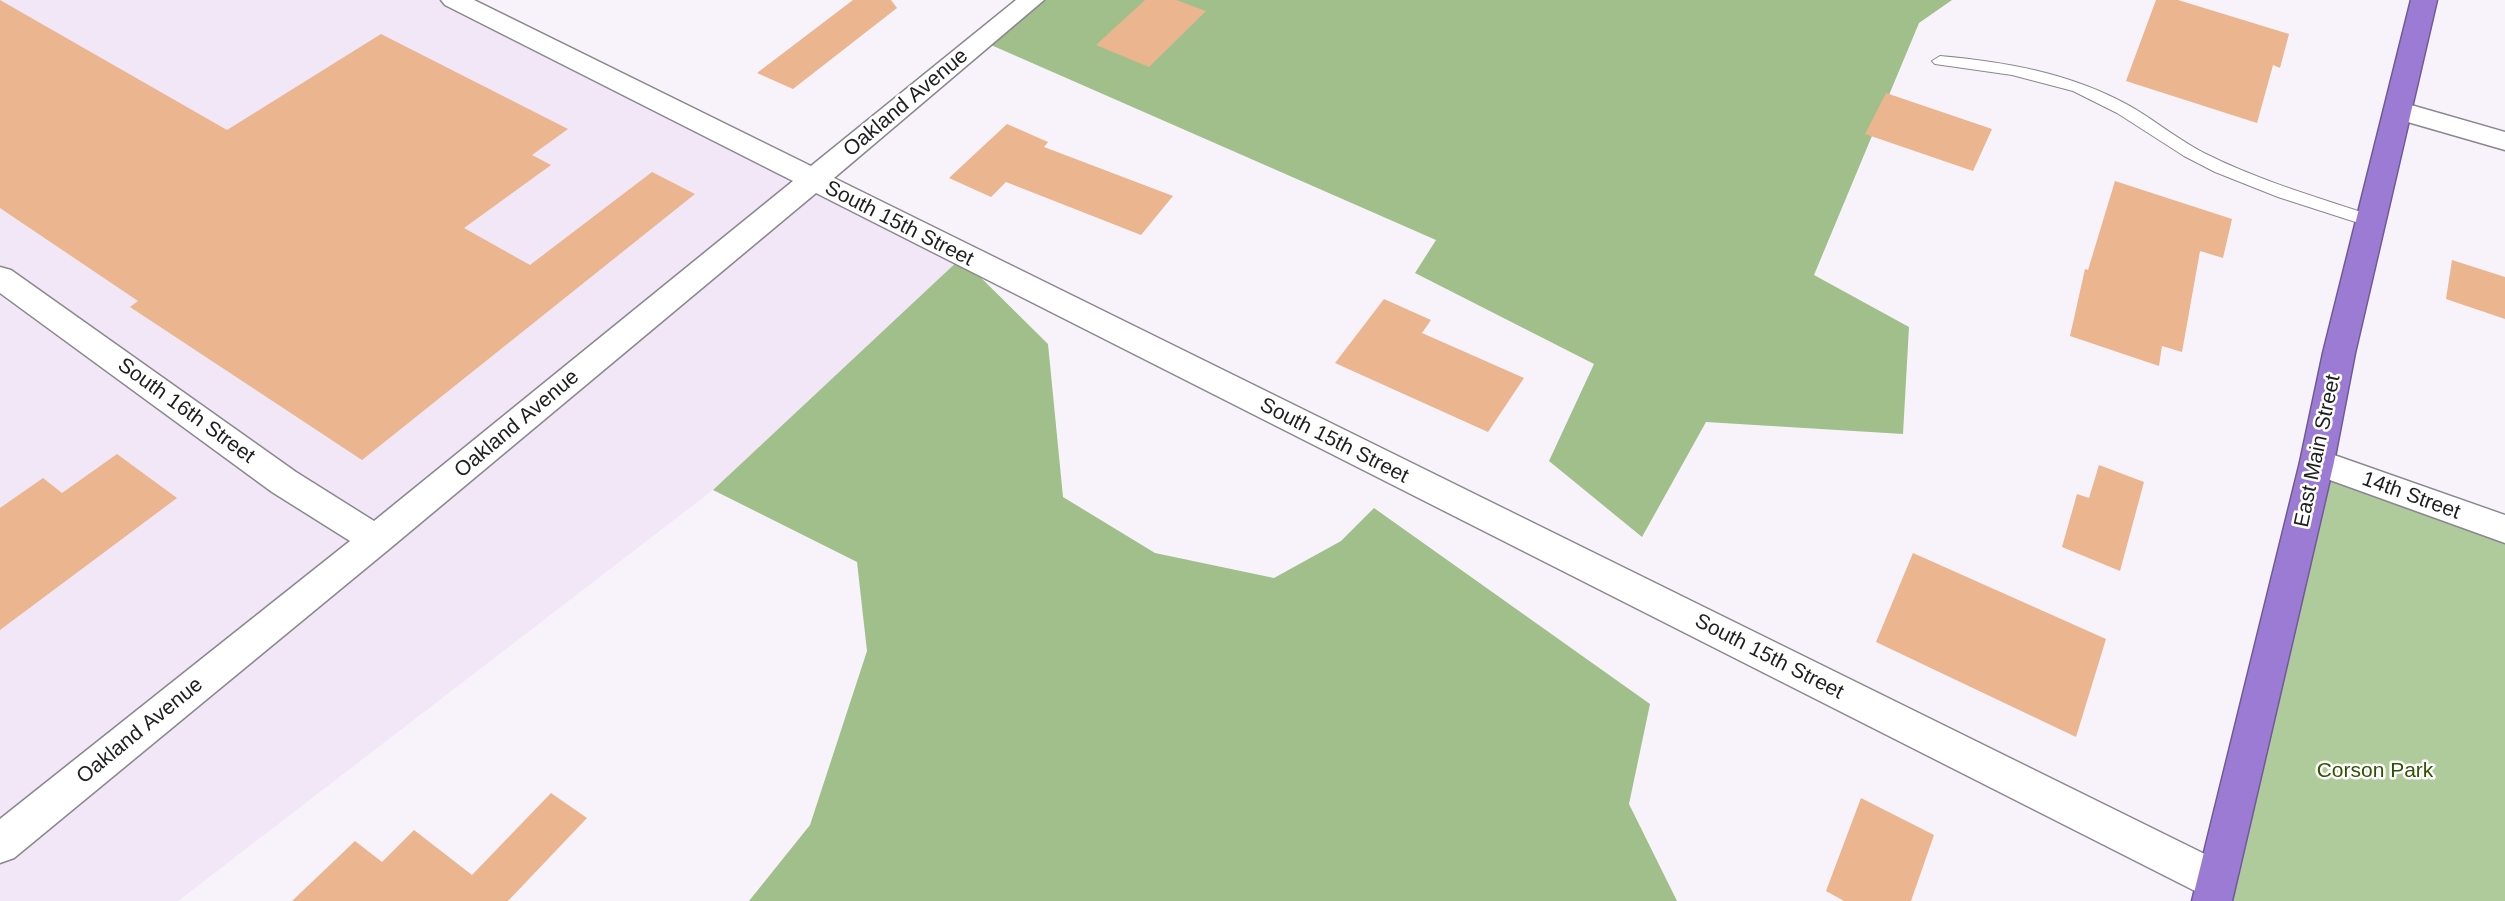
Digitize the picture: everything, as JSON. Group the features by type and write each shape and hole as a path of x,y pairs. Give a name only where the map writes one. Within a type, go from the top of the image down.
{"highway":[{"name":"East Main Street","path":"2213,890 2317,462 2339,353 2424,0"}],"street":[{"name":"South 15th Street","path":"454,0 2213,890"},
{"name":"Oakland Avenue","path":"0,844 376,540 1031,0"},
{"path":"2397,110 2505,141"},
{"name":"South 16th Street","path":"0,278 284,482 376,540"},
{"name":"14th Street","path":"2317,462 2505,530"}],"lane":[{"path":"1940,61 2024,71 2065,82 2126,110 2198,157 2228,171 2371,221"}],"shaded area":[{"path":"0,0 446,0 961,258 713,490 178,901 0,901"}],"green space":[{"path":"1021,0 1952,0 1919,23 1814,275 1909,327 1903,434 1706,422 1642,537 1549,461 1594,364 1415,273 1436,240 975,38"},
{"path":"961,258 1048,344 1063,497 1155,553 1274,578 1341,541 1374,508 1650,704 1629,804 1677,901 749,901 810,825 867,651 857,562 713,490"},
{"name":"Corson Park","path":"2317,462 2505,529 2505,901 2212,901"}],"building":[{"path":"0,0 227,130 381,34 568,129 532,155 551,165 464,228 530,265 652,172 695,194 362,460 130,307 138,301 0,208"},
{"path":"853,0 891,0 897,8 793,89 757,73"},
{"path":"1145,0 1176,0 1206,11 1149,67 1096,45"},
{"path":"2156,0 2178,0 2289,34 2280,68 2273,65 2257,123 2126,81"},
{"path":"1886,93 1992,129 1973,171 1865,134"},
{"path":"1007,124 1048,142 1044,147 1173,196 1141,235 1006,182 991,197 949,178"},
{"path":"2115,181 2232,219 2223,258 2200,251 2182,352 2162,346 2159,366 2070,336 2085,269 2088,270"},
{"path":"2452,260 2505,277 2505,319 2446,299"},
{"path":"1384,299 1431,320 1422,333 1524,378 1488,432 1335,363"},
{"path":"117,454 177,498 0,630 0,508 43,478 62,493"},
{"path":"2099,465 2144,482 2120,571 2062,547 2077,494 2089,498"},
{"path":"1913,553 2106,639 2076,737 1876,642"},
{"path":"551,793 587,818 508,901 292,901 355,841 382,862 414,830 472,875"},
{"path":"1861,798 1934,835 1911,901 1844,901 1826,891"}]}
